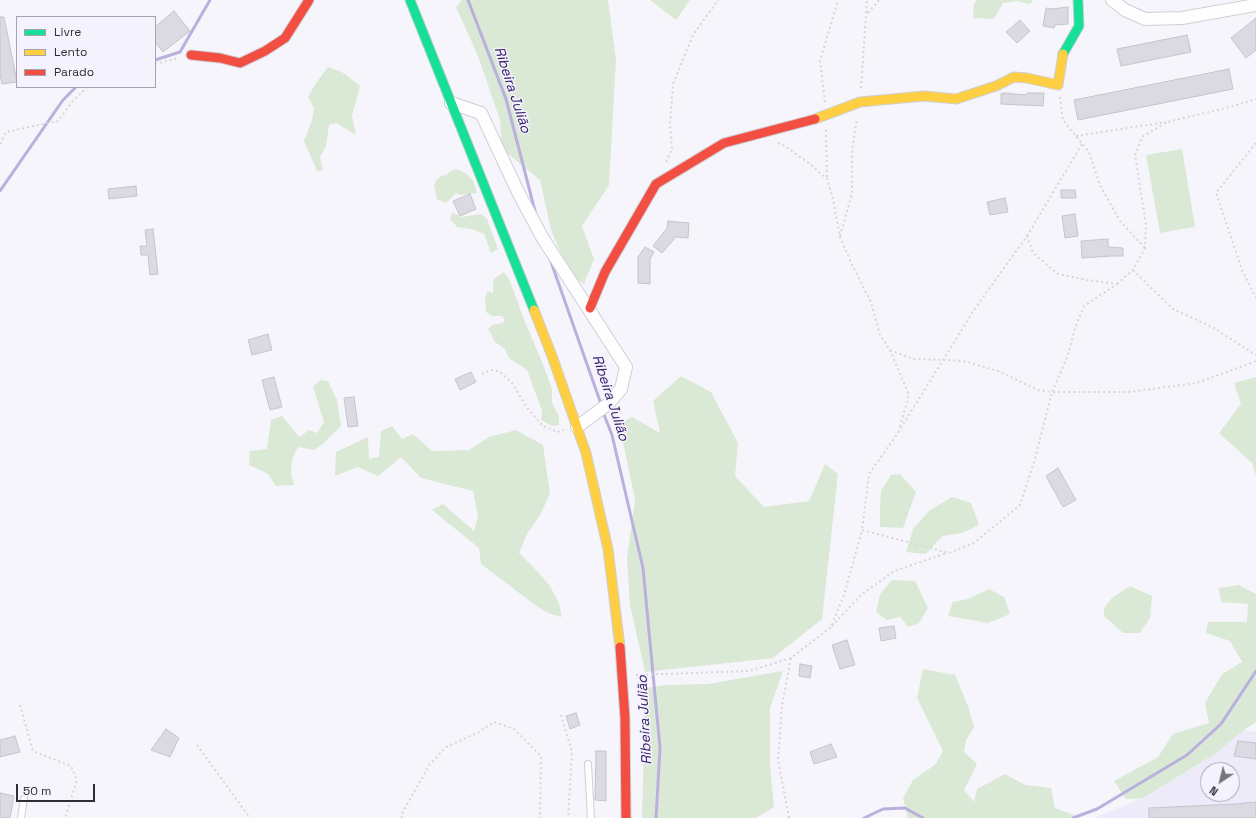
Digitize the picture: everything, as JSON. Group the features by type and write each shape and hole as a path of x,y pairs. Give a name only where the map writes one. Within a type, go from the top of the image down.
{"main road":[{"path":"191,55 220,58 240,63 265,51 285,38 309,0"},
{"path":"410,0 552,356 586,453 608,549 619,633 625,718 626,818"},
{"path":"590,308 605,272 656,184 724,143 826,115 860,102 924,96 956,99 996,86 1014,77 1027,78 1058,85 1063,52 1079,26 1078,0"}],"street":[{"path":"1112,0 1125,10 1145,19 1182,18 1256,5"},
{"path":"451,103 481,113 518,192 542,236 590,308 626,367 621,389 608,404 576,427"}],"lane":[{"path":"588,764 591,818"},
{"path":"21,818 24,799"}],"path":[{"path":"665,163 672,148 670,123 673,84 693,35 718,0"},
{"path":"838,0 820,61 826,115 827,179 833,199 840,237 852,265 871,302 880,335 890,350 909,395 898,433"},
{"path":"867,14 879,0"},
{"path":"156,64 191,55"},
{"path":"1058,85 1064,120 1089,152 1100,185 1120,221 1145,248"},
{"path":"0,144 6,132 58,121 72,102 86,88"},
{"path":"1076,136 1167,122 1234,106 1256,99"},
{"path":"622,676 749,671 790,658 831,626 861,595 894,571 974,543 1020,505 1034,462 1052,392 1068,355 1075,328 1084,306 1117,284 1133,270 1145,248 1146,225 1135,156 1142,138 1167,122"},
{"path":"777,142 805,160 827,179"},
{"path":"1256,143 1216,193 1242,270 1256,298"},
{"path":"831,626 844,595 862,530 869,474 898,433 974,310 1027,236 1082,144"},
{"path":"1027,236 1033,253 1058,274 1117,284"},
{"path":"1133,270 1173,309 1212,327 1256,355"},
{"path":"890,350 913,360 967,362 998,371 1038,390 1052,392 1129,392 1197,383 1256,361"},
{"path":"482,374 490,370 499,371 512,383 528,409 543,426 557,432 576,427"},
{"path":"862,530 948,553"},
{"path":"789,818 778,760 782,705 790,658"},
{"path":"20,705 32,752 71,766 77,780 65,818"},
{"path":"561,715 572,752 568,818"},
{"path":"402,818 401,816 430,764 446,747 477,733 494,722 514,729 542,756 540,818"},
{"path":"197,746 250,818"}],"shaded area":[{"path":"1244,730 1256,732 1256,818 1095,818 1143,798 1200,763 1200,802 1240,802 1240,762 1202,762 1215,754"}],"green space":[{"path":"462,0 608,0 616,59 609,185 582,226 594,259 584,284 571,276 551,230 540,180 502,149 500,120 478,56 456,7"},
{"path":"650,0 690,0 676,20"},
{"path":"977,0 1033,0 1030,4 1017,1 1003,3 994,19 973,18 974,4"},
{"path":"328,67 342,72 360,86 352,116 356,135 336,123 329,125 326,146 320,157 323,171 317,171 304,141 312,120 314,108 308,97"},
{"path":"1182,149 1195,227 1160,233 1146,155"},
{"path":"457,169 465,173 473,180 477,193 460,195 456,193 446,203 437,199 434,186 436,180 441,176"},
{"path":"452,212 462,217 481,214 487,219 498,249 491,253 484,234 471,229 457,227 450,219"},
{"path":"504,272 510,281 552,389 552,403 559,416 559,425 552,426 541,420 542,411 527,370 509,358 505,349 495,342 488,329 492,325 502,323 505,320 502,316 492,316 486,312 485,297 488,291 493,293 494,279"},
{"path":"681,376 711,392 738,443 735,476 764,507 809,501 825,464 838,474 822,619 773,658 645,672 630,605 627,559 635,499 619,423 632,417 660,433 653,401"},
{"path":"1256,377 1256,476 1252,463 1219,433 1241,404 1234,383"},
{"path":"320,380 328,381 337,400 341,426 324,443 314,450 298,447 292,459 291,475 294,485 276,486 268,474 249,465 250,451 267,449 271,420 282,416 299,437 309,430 317,433 324,422 313,387"},
{"path":"392,426 402,439 413,434 432,451 469,450 489,437 516,430 543,445 550,494 540,515 527,534 519,553 550,586 559,603 562,617 548,613 535,605 481,564 479,548 432,510 443,504 474,531 478,516 473,491 421,478 401,457 378,476 358,467 335,476 336,452 368,437 369,459 379,457 381,431"},
{"path":"900,474 916,492 903,528 880,527 881,491 891,475"},
{"path":"952,497 971,503 979,525 962,533 943,536 925,554 906,552 913,529 930,510"},
{"path":"892,580 915,581 928,608 919,623 908,627 900,617 887,620 876,612 880,594"},
{"path":"1239,585 1256,594 1256,722 1215,754 1143,798 1126,799 1114,781 1158,757 1173,734 1209,723 1205,703 1222,674 1242,662 1230,641 1206,633 1208,622 1247,622 1248,604 1221,602 1219,588"},
{"path":"1130,586 1152,596 1150,618 1140,633 1123,633 1104,616 1104,608 1112,598"},
{"path":"989,589 1004,597 1010,614 988,623 948,616 953,602 968,599"},
{"path":"923,669 955,675 968,706 974,727 966,740 964,752 977,764 964,790 974,802 977,789 1005,774 1025,785 1051,788 1055,808 1074,815 1075,818 908,818 903,798 913,780 936,764 943,751 917,698"},
{"path":"783,671 770,708 770,766 774,807 756,818 642,818 644,688 666,685 708,684"}],"building":[{"path":"1068,7 1068,24 1055,25 1054,28 1043,26 1046,8 1052,9"},
{"path":"174,11 190,31 163,52 156,43 156,26"},
{"path":"0,17 4,17 16,82 2,84 0,74"},
{"path":"1256,18 1256,50 1246,58 1231,38"},
{"path":"1020,20 1030,31 1017,43 1006,32"},
{"path":"1187,35 1191,52 1121,66 1117,49"},
{"path":"1229,69 1233,89 1078,120 1074,100"},
{"path":"1027,93 1044,93 1043,106 1001,104 1001,94 1026,95"},
{"path":"136,186 137,196 109,199 108,189"},
{"path":"1061,190 1075,190 1076,198 1061,198"},
{"path":"470,194 476,209 460,216 453,201"},
{"path":"1005,198 1008,212 990,215 987,202"},
{"path":"1075,214 1078,236 1065,238 1062,216"},
{"path":"668,221 689,223 688,238 676,237 662,253 653,246 667,228"},
{"path":"153,229 158,274 150,275 148,255 141,255 140,246 147,246 145,230"},
{"path":"1108,239 1108,247 1123,248 1123,256 1082,258 1081,241"},
{"path":"645,247 654,252 650,259 650,284 638,283 638,257"},
{"path":"268,334 272,350 252,355 248,340"},
{"path":"471,372 476,382 460,390 455,379"},
{"path":"274,377 282,407 270,410 262,380"},
{"path":"354,397 358,426 348,427 344,398"},
{"path":"1058,468 1076,500 1063,507 1046,476"},
{"path":"894,626 896,638 881,641 879,628"},
{"path":"847,640 855,665 840,669 832,645"},
{"path":"800,664 812,666 810,678 799,676"},
{"path":"576,713 580,725 570,729 566,716"},
{"path":"166,729 179,738 170,757 151,750"},
{"path":"15,736 20,752 0,757 0,740"},
{"path":"1238,741 1256,743 1256,759 1234,756"},
{"path":"831,744 837,757 814,764 810,752"},
{"path":"596,751 606,751 606,801 595,800"},
{"path":"0,793 14,796 10,818 0,818"},
{"path":"1256,802 1256,818 1149,818 1149,808"}],"waterway":[{"path":"156,60 180,52 210,0"},
{"name":"Ribeira Julião","path":"468,0 506,99 536,215"},
{"path":"0,191 63,100 75,88"},
{"name":"Ribeira Julião","path":"550,259 601,404"},
{"name":"Ribeira Julião","path":"603,412 612,435 643,568 660,748 656,818"},
{"path":"1073,818 1097,809 1187,755 1221,724 1256,671"},
{"path":"864,818 883,809 905,808 923,818"}],"traffic: fast":[{"path":"410,0 534,310"},
{"path":"1063,54 1079,26 1078,0"}],"traffic: slow":[{"path":"815,119 860,102 924,96 956,99 996,86 1014,77 1027,78 1058,85 1063,54"},
{"path":"534,310 586,453 608,549 620,647"}],"traffic: jam":[{"path":"191,55 220,58 240,63 265,51 285,38 309,0"},
{"path":"590,308 605,272 656,184 724,143 815,119"},
{"path":"620,647 625,718 626,818"}]}
